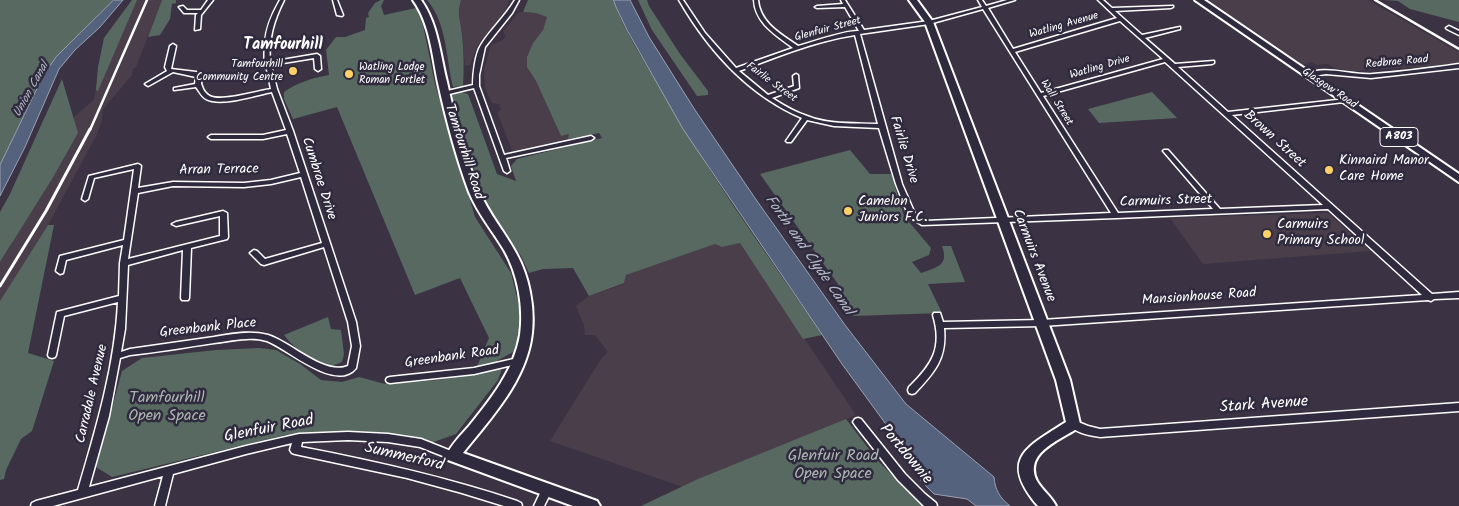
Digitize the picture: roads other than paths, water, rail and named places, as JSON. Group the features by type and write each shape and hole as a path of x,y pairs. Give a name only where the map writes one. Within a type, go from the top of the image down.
{"main road":[{"name":"Tamfourhill Road","path":"417,0 428,18 445,93 480,206 514,259 521,277 526,333 518,361 506,386 453,456"},
{"name":"Carmuirs Avenue","path":"913,0 929,22 1042,322 1063,380 1072,424"},
{"name":"Glasgow Road","path":"1199,0 1459,179"},
{"path":"1048,506 1036,494 1028,479 1028,458 1032,451 1072,424"},
{"name":"Glenfuir Road","path":"453,456 592,506"}],"street":[{"path":"197,29 201,11 211,0"},
{"path":"336,0 340,14"},
{"path":"507,170 476,86 476,75 482,47 510,12 517,0"},
{"name":"Fairlie Street","path":"681,0 702,32 736,70 768,97 805,118 831,124 882,126"},
{"path":"756,0 755,7 768,25 797,48"},
{"name":"Wall Street","path":"980,0 1116,216"},
{"name":"Glenfuir Street","path":"736,70 797,48 860,31 929,22 1013,0"},
{"name":"Brown Street","path":"1100,0 1431,298"},
{"name":"Cumbrae Drive","path":"284,1 267,38 267,64 273,90 290,131 352,322 356,346 352,368"},
{"path":"816,7 845,3"},
{"name":"Fairlie Drive","path":"845,3 860,31 882,126 899,184 913,217 925,223 1002,220"},
{"path":"181,7 186,12 201,11"},
{"path":"1110,10 1171,7"},
{"name":"Watling Avenue","path":"1012,51 1121,20"},
{"path":"1141,37 1178,28"},
{"path":"1450,31 1459,33"},
{"path":"171,71 168,67 173,46"},
{"path":"267,64 316,56 318,69"},
{"name":"Watling Drive","path":"1040,96 1166,60"},
{"path":"1173,66 1212,62"},
{"name":"Redbrae Road","path":"1307,75 1326,72 1371,76 1459,66"},
{"path":"148,84 171,71 200,76 198,85 204,95 212,100 228,99 273,90"},
{"path":"768,97 797,87 796,76"},
{"path":"176,90 198,85"},
{"path":"445,93 476,86"},
{"path":"1226,114 1344,100"},
{"path":"789,141 805,118"},
{"path":"211,137 263,137 290,131"},
{"path":"575,132 579,140"},
{"path":"503,158 591,138"},
{"path":"1166,152 1219,212"},
{"name":"Carradale Avenue","path":"82,494 104,416 121,329 124,263 136,191 138,166 91,177 85,199"},
{"name":"Arran Terrace","path":"136,191 173,184 244,185 271,182 304,174"},
{"name":"Carmuirs Street","path":"1002,220 1330,207"},
{"path":"124,263 224,237 223,213 176,224"},
{"path":"60,272 63,258 127,242"},
{"path":"254,253 264,262 326,244"},
{"path":"185,298 187,247"},
{"name":"Mansionhouse Road","path":"940,325 1042,322 1459,295"},
{"path":"52,355 60,314 122,298"},
{"path":"912,390 928,374 939,357 942,341 937,315"},
{"name":"Greenbank Place","path":"116,356 130,352 228,338 264,337 280,342 326,370 336,373 348,371 352,368"},
{"name":"Greenbank Road","path":"390,380 474,371 518,361"},
{"name":"Stark Avenue","path":"1072,424 1100,433 1458,408"},
{"name":"Portdownie","path":"858,422 885,458 922,498 932,506"},
{"name":"Glenfuir Road","path":"36,506 246,450 299,438 348,436 388,438 422,443 453,456"},
{"name":"Summerford","path":"299,438 295,450 421,477 479,492 517,506"},
{"path":"160,506 169,472"},
{"path":"539,506 547,490"}],"water":[{"path":"114,0 123,0 59,69 25,147 0,196 0,165 43,76 56,57"},
{"path":"614,0 630,0 649,37 695,110 757,201 845,325 906,404 994,477 999,493 1010,506 976,506 967,499 934,494 921,481 920,467 904,449 842,364 683,129 627,30"}],"railway":[{"path":"90,130 147,0"},
{"path":"1375,0 1459,49"},
{"path":"0,286 46,211 90,129"}],"place":[{"name":"Tamfourhill Community Centre","path":"293,71"},
{"name":"Watling Lodge Roman Fortlet","path":"349,74"},
{"name":"Kinnaird Manor Care Home","path":"1329,170"},
{"name":"Camelon Juniors F.C.","path":"848,211"},
{"name":"Carmuirs Primary School","path":"1267,234"}],"district":[{"name":"Tamfourhill","path":"283,46"}],"water label":[{"name":"Union Canal","path":"32,90"},
{"name":"Forth and Clyde Canal","path":"808,256"}],"park label":[{"name":"Tamfourhill Open Space","path":"167,408"},
{"name":"Glenfuir Road Open Space","path":"833,466"}]}
